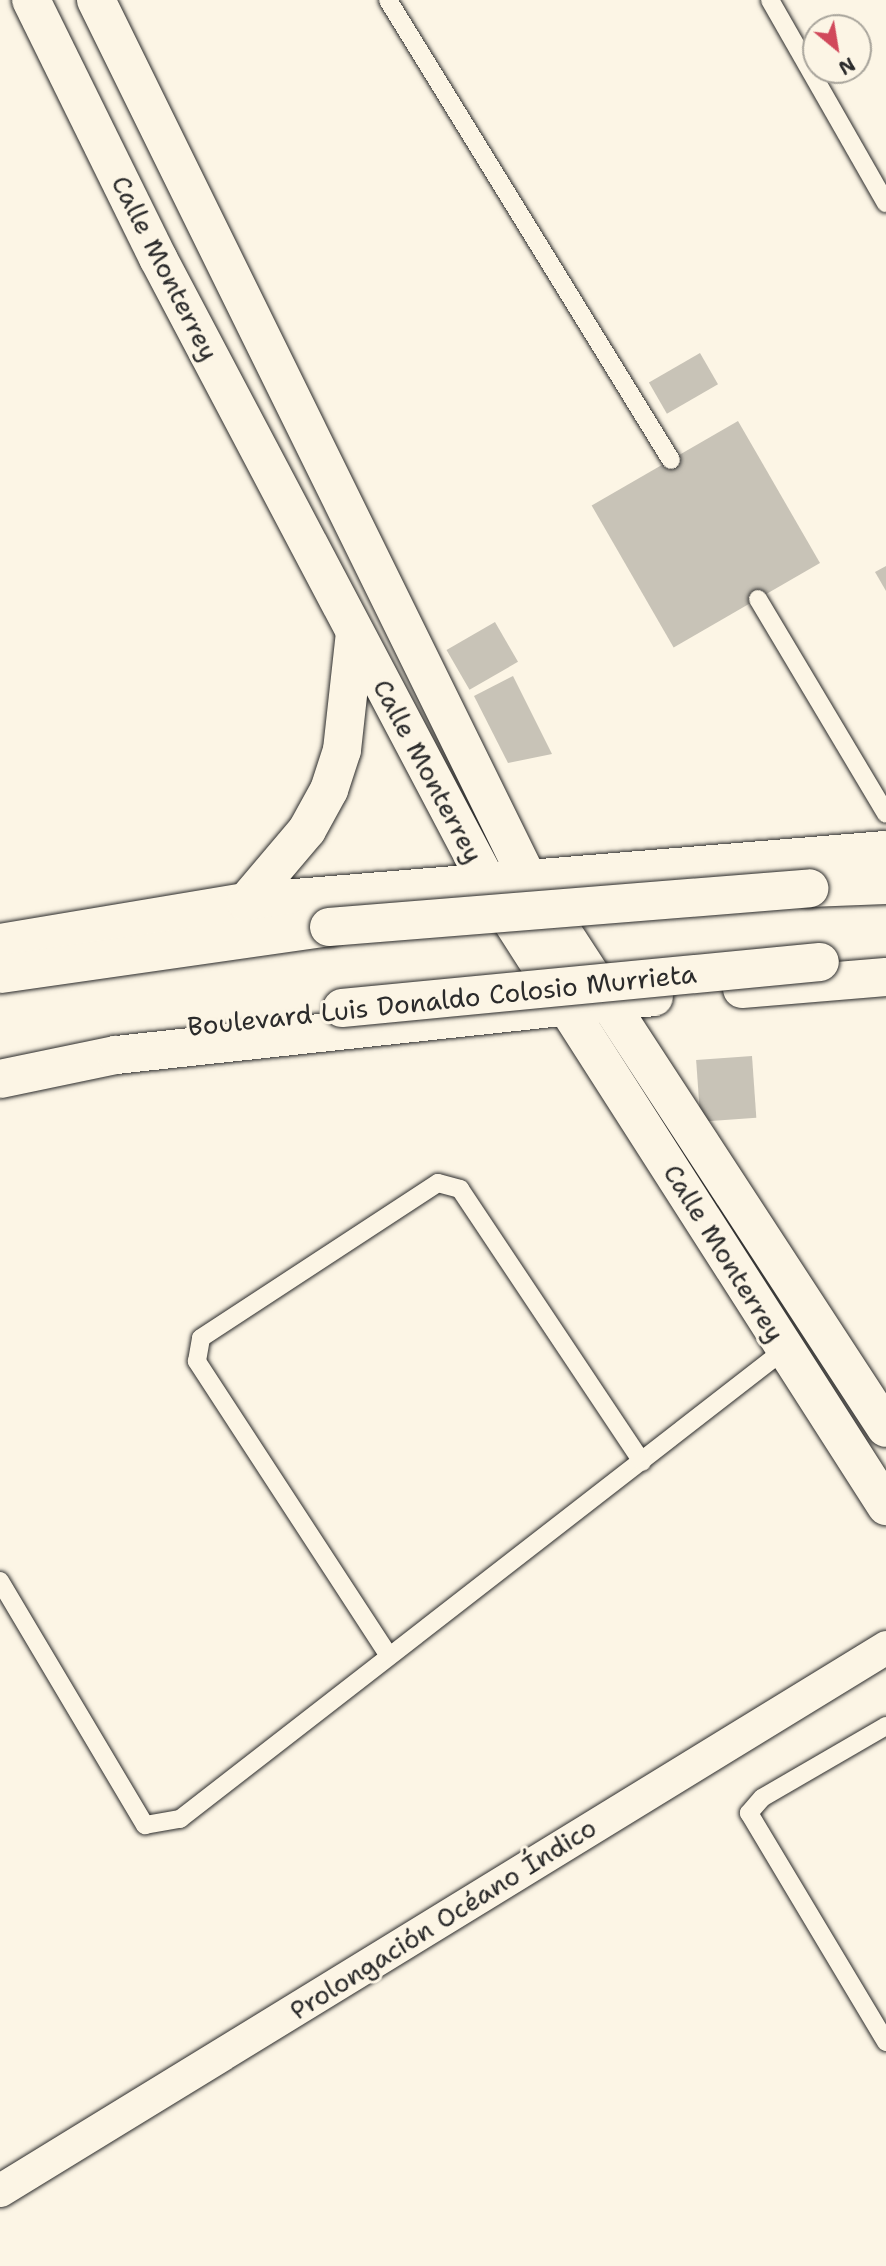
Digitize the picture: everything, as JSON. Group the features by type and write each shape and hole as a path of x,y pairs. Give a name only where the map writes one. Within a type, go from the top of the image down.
{"main road":[{"name":"Calle Monterrey","path":"31,0 355,633 487,882 570,1004 784,1350 886,1506"},
{"name":"Calle Monterrey","path":"96,0 528,879 886,1428"},
{"path":"246,902 307,830 329,790 342,750 355,633"},
{"path":"0,943 246,902 886,850"},
{"path":"0,974 329,927 809,888 886,885"},
{"name":"Boulevard Luis Donaldo Colosio Murrieta","path":"0,1055 342,1008 820,961 886,957"},
{"path":"0,1079 116,1055 570,1004 886,976"}],"street":[{"name":"Prolongación Océano Índico","path":"0,2190 886,1647"}],"lane":[{"path":"388,0 671,460"},
{"path":"770,0 886,202"},
{"path":"758,599 886,814"},
{"path":"389,1656 197,1362 201,1338 438,1183 460,1189 642,1462"},
{"path":"0,1581 145,1825 180,1819 784,1350"},
{"path":"886,1726 762,1798 749,1813 886,2042"}],"building":[{"path":"700,353 718,384 667,414 649,382"},
{"path":"738,421 820,563 674,648 592,506"},
{"path":"886,566 886,591 875,572"},
{"path":"495,622 518,662 470,690 447,650"},
{"path":"513,676 552,754 508,763 474,696"},
{"path":"752,1056 756,1118 700,1122 696,1060"}]}
